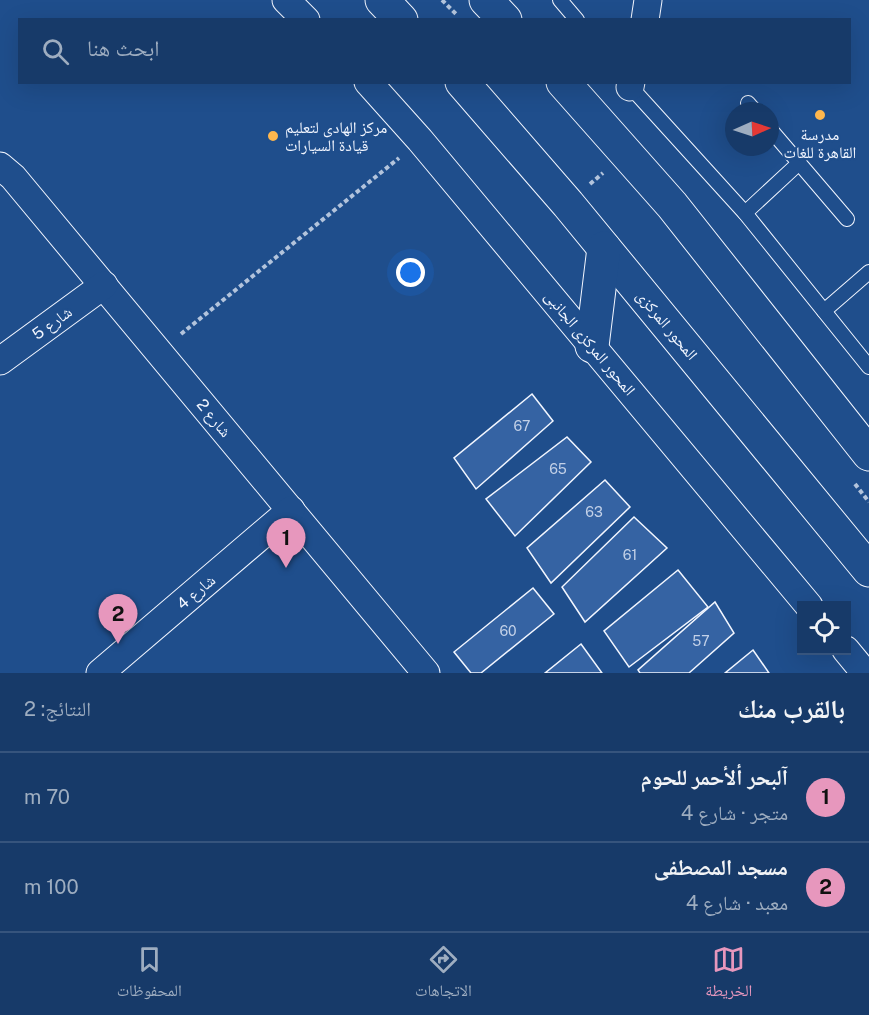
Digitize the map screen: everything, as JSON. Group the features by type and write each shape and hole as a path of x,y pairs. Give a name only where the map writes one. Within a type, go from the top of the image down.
{"main road":[{"path":"382,0 399,18"},
{"path":"486,0 503,18"},
{"name":"المحور المركزى","path":"464,84 568,204 869,570"},
{"path":"565,84 672,205 869,454"},
{"path":"592,346 604,248"}],"street":[{"path":"286,0 304,18"},
{"path":"645,18 648,0"},
{"name":"المحور المركزى الجانبى","path":"370,84 420,140 805,601"},
{"name":"شارع 2","path":"0,166 13,177 104,285 426,673"},
{"name":"شارع 5","path":"0,361 104,285"},
{"name":"شارع 4","path":"100,673 291,510"},
{"path":"850,655 865,673"}],"lane":[{"path":"560,0 575,18"},
{"path":"629,84 745,213 869,367"},
{"path":"779,140 846,219"},
{"path":"745,213 799,163"},
{"path":"824,311 869,272"}],"path":[{"path":"442,0 460,18"},
{"path":"159,351 420,140"},
{"path":"568,204 626,153"}],"building":[{"path":"532,394 553,421 476,489 454,458"},
{"path":"567,437 591,462 515,536 486,499"},
{"path":"605,480 630,507 551,583 527,548"},
{"path":"634,517 667,548 585,622 562,587"},
{"path":"678,570 708,607 629,667 604,631"},
{"path":"533,588 554,614 481,673 471,673 454,652"},
{"path":"715,602 734,633 689,673 640,673 638,670"},
{"path":"581,644 602,673 545,673"},
{"path":"753,650 769,673 725,673"}],"place":[{"name":"مدرسة القاهرة للغات","path":"820,115"},
{"name":"مركز الهادى لتعليم قيادة السيارات","path":"273,136"},
{"name":"آلبحر ألأحمر للحوم","path":"286,568"},
{"name":"مسجد المصطفى","path":"118,644"}]}
